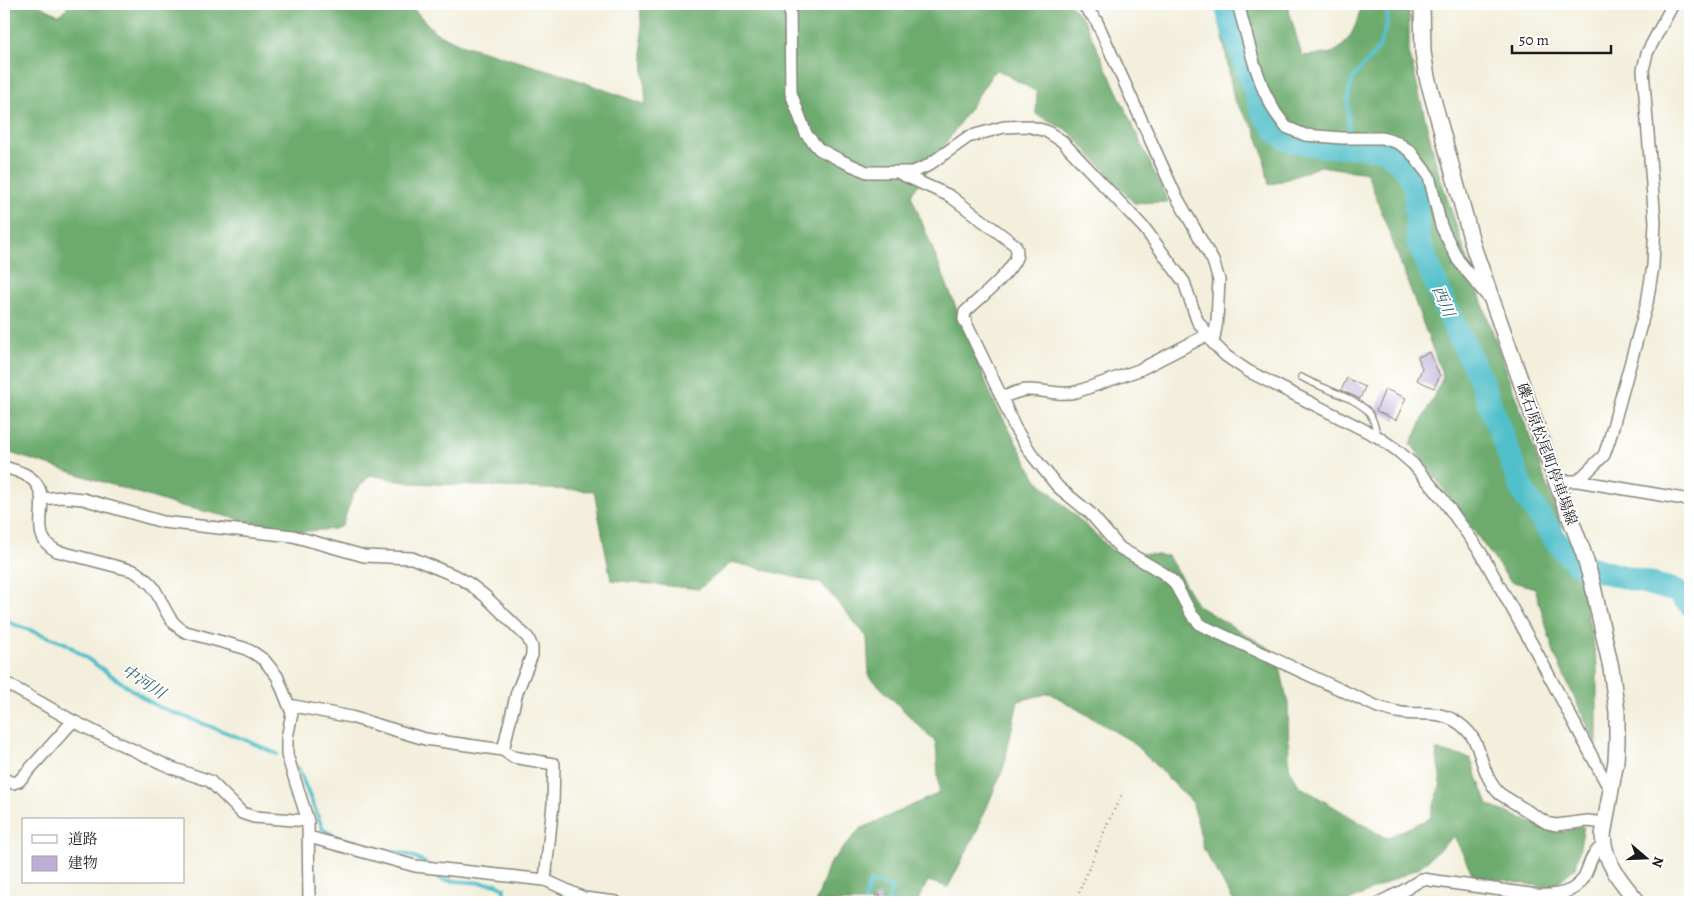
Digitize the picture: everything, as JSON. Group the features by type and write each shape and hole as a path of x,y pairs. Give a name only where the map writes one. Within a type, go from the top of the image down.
{"main road":[{"name":"礫石原松尾町停車場線","path":"1422,4 1423,52 1427,77 1474,249 1583,552 1592,582 1611,668 1617,712 1617,742 1603,846 1614,870 1638,902"}],"street":[{"path":"790,4 791,93 806,134 819,149 867,172 913,172 927,166 968,137 1004,127 1027,126 1046,132 1062,141 1145,229 1184,282 1197,320 1210,339 1226,356 1248,371 1378,437 1398,450 1414,464 1442,498 1481,553 1537,652 1611,792"},
{"path":"1002,398 1015,392 1027,390 1067,394 1139,370 1210,339 1217,321 1218,280 1213,261 1175,194 1096,20 1082,4"},
{"path":"1238,4 1254,63 1264,91 1275,112 1286,127 1305,135 1342,138 1382,138 1410,151 1429,176 1441,226 1458,260 1492,302"},
{"path":"1578,481 1604,455 1647,303 1653,266 1655,222 1643,70 1647,53 1673,4"},
{"path":"898,172 950,196 1015,245 1017,250 1015,260 995,284 964,315 964,319 1015,428 1033,456 1058,487 1090,513 1120,548 1174,582 1192,615 1201,625 1378,707 1398,713 1434,714 1456,721 1474,738 1489,781 1500,794 1547,823 1556,825 1588,820 1605,823"},
{"path":"4,466 24,474 36,483 42,499 41,533 45,542 51,548 134,571 153,587 172,622 179,628 186,632 244,648 264,660 277,676 292,713 287,738 287,755 308,821 309,902"},
{"path":"1556,481 1578,481 1690,500"},
{"path":"42,499 62,497 82,499 163,522 293,536 364,556 412,558 458,577 485,596 528,638 532,647 532,655 517,692 503,750"},
{"path":"4,682 73,721 172,768 210,781 242,813 254,817 308,821"},
{"path":"289,706 351,717 425,739 503,750 512,757 554,764 553,804 545,880"},
{"path":"4,779 13,782 19,781 73,721"},
{"path":"309,837 427,868 545,880 584,898 616,902"},
{"path":"1380,902 1405,897 1422,879 1553,896 1564,893 1581,882 1594,853 1603,846"}],"lane":[{"path":"1301,377 1356,402 1364,408 1370,413 1378,437"}],"path":[{"path":"1075,902 1109,820 1123,792"}],"green space":[{"path":"4,4 36,4 59,15 71,4 409,4 435,32 460,44 564,75 646,105 640,4 1070,4 1084,20 1168,202 1134,203 1070,132 1036,114 1037,92 996,69 911,195 993,400 1036,479 1113,551 1168,556 1198,606 1277,653 1288,704 1289,768 1299,786 1386,838 1430,818 1441,783 1436,750 1470,758 1488,805 1557,833 1584,826 1576,867 1551,888 1473,875 1454,836 1420,867 1347,902 1234,902 1204,850 1193,803 1131,741 1050,693 1018,701 1003,769 975,835 948,887 928,881 917,902 816,902 829,864 860,829 939,793 936,743 869,676 867,637 822,584 732,562 699,589 611,580 594,491 411,483 370,475 353,494 342,526 334,529 297,532 176,505 4,451"},
{"path":"1217,4 1287,4 1302,56 1331,53 1343,45 1352,33 1361,4 1409,4 1409,52 1438,171 1582,585 1597,664 1597,746 1555,656 1535,588 1510,581 1411,444 1443,377 1367,173 1320,166 1269,185 1263,152 1255,130 1234,100"}],"building":[{"path":"1430,352 1440,376 1434,388 1417,380 1422,369 1418,357"},
{"path":"1347,378 1365,387 1360,399 1341,390"},
{"path":"1385,389 1406,398 1396,420 1376,411"},
{"path":"876,895 881,896 879,902 874,902"}],"waterway":[{"name":"西川","path":"1226,4 1263,112 1277,132 1289,140 1323,146 1385,149 1407,169 1415,189 1418,241 1450,317 1481,380 1523,492 1556,541 1576,563 1677,591 1690,604"},
{"path":"1349,146 1348,96 1353,78 1379,48 1387,24 1387,4"},
{"name":"中河川","path":"4,619 65,643 159,707 246,740 277,754"},
{"name":"中河川","path":"298,768 323,829 346,841 409,855 426,864"},
{"name":"中河川","path":"433,872 442,880 497,884 504,888 503,902"},
{"path":"865,901 870,882 892,888 888,902"}]}
